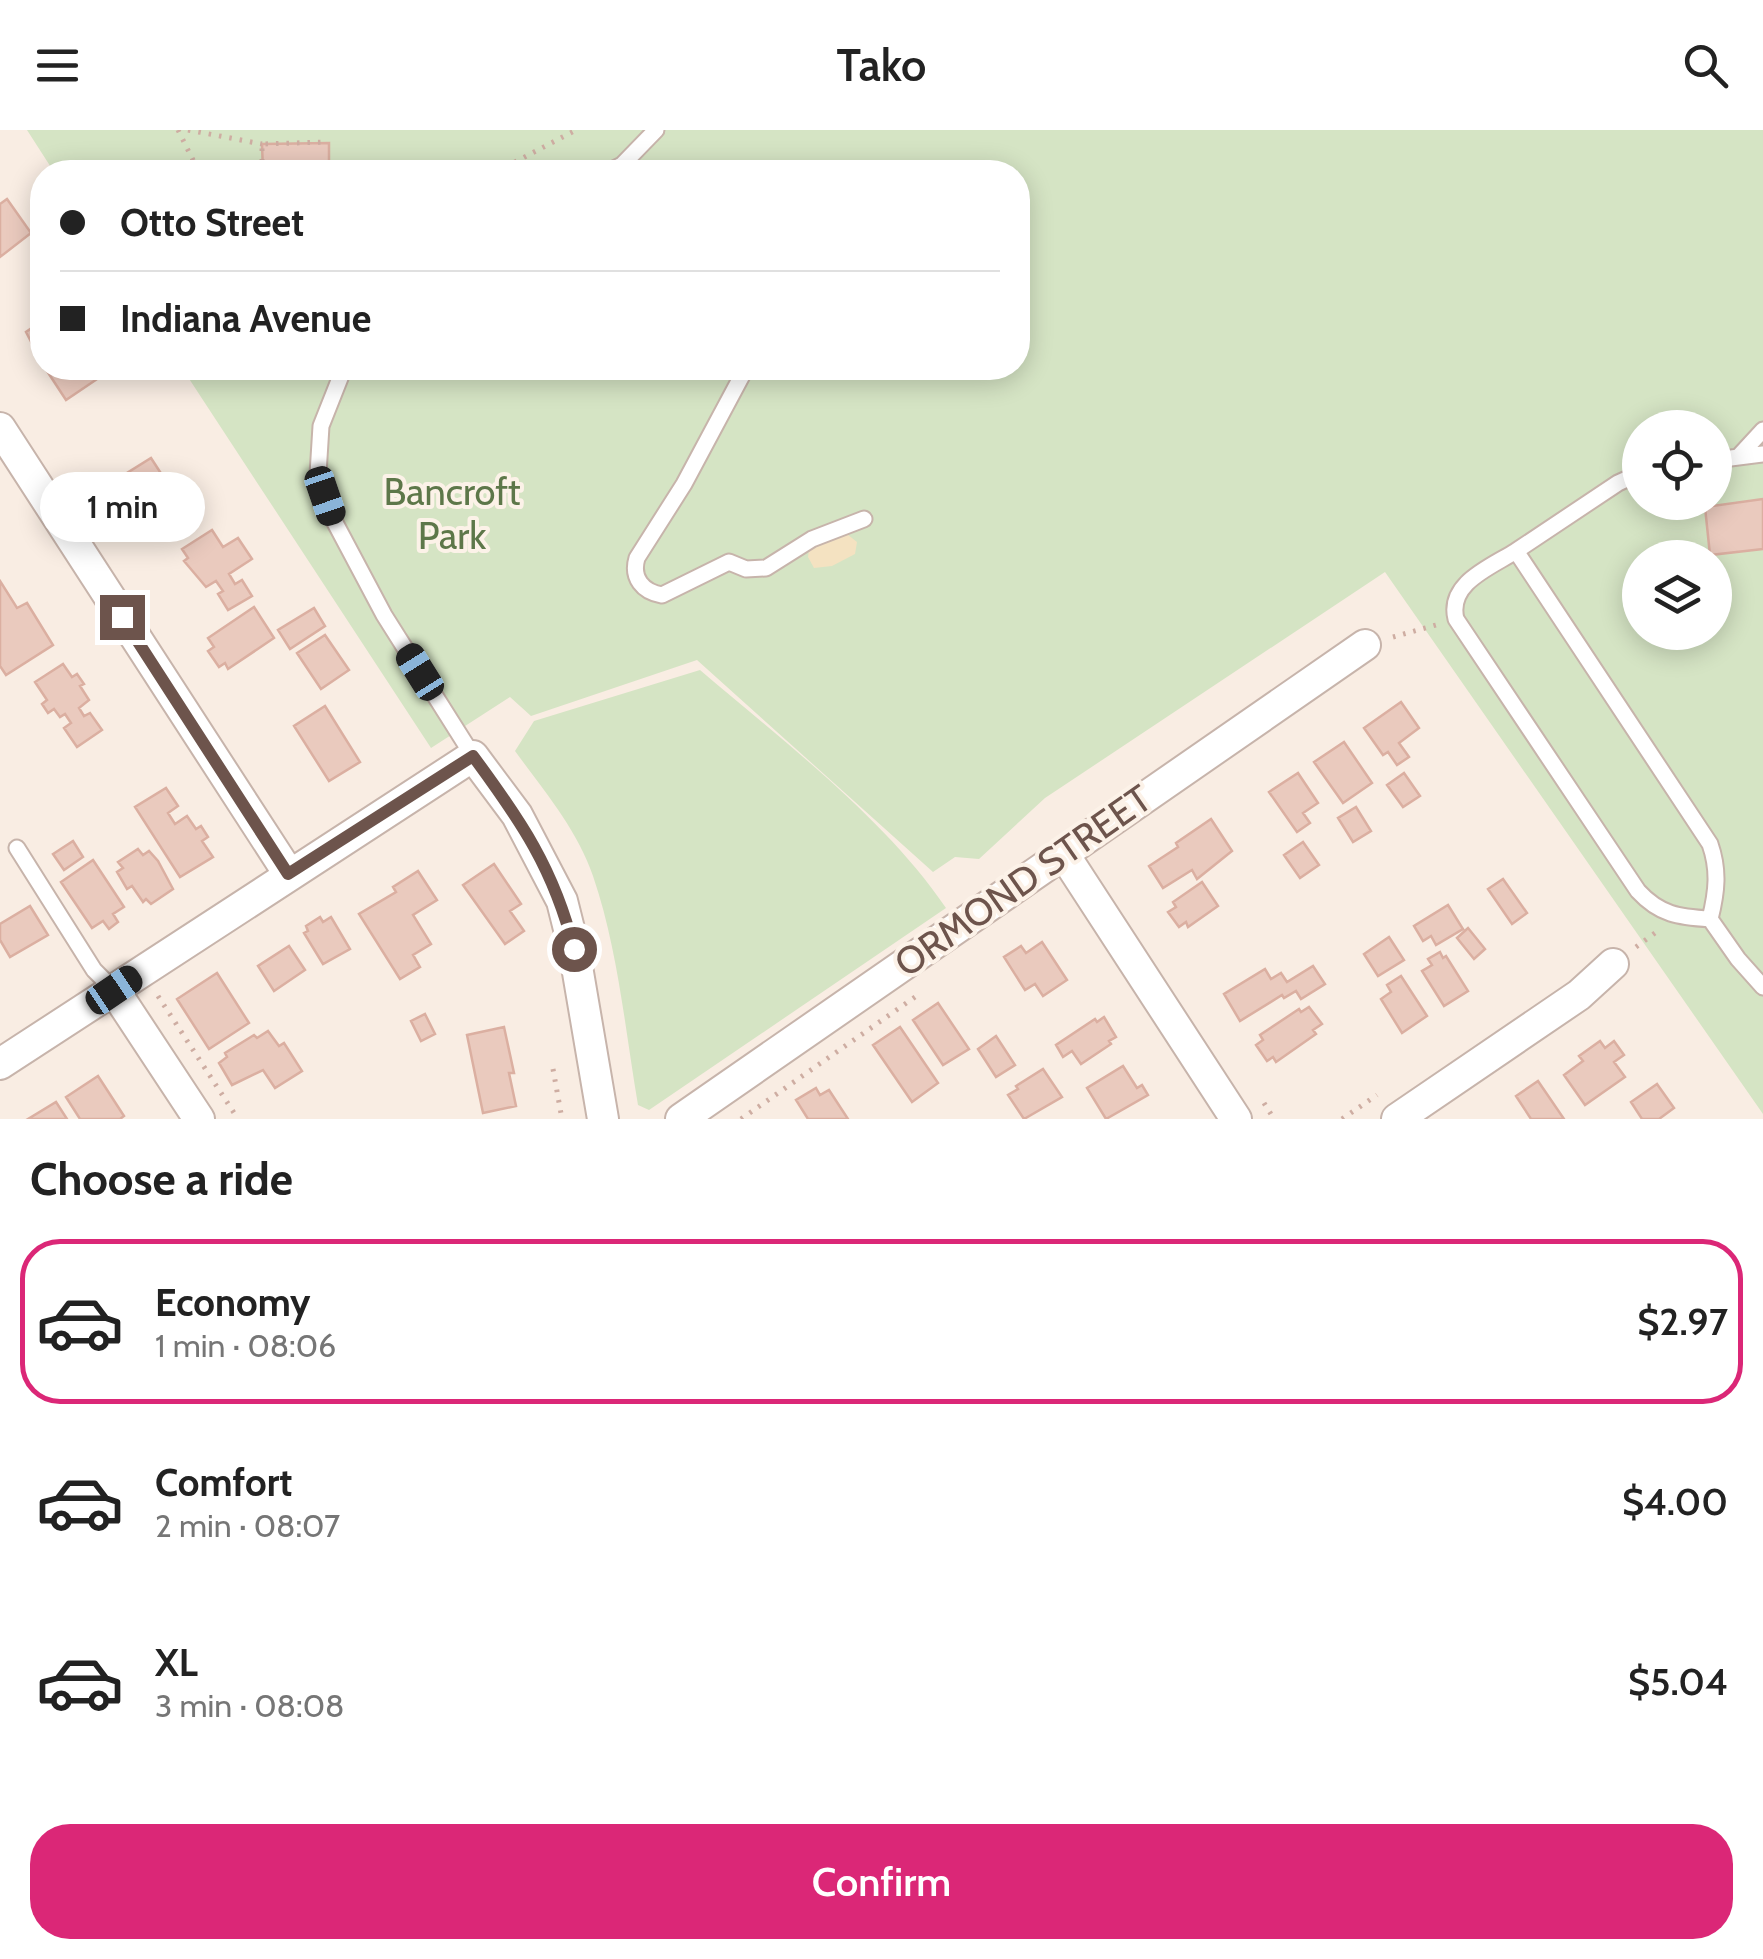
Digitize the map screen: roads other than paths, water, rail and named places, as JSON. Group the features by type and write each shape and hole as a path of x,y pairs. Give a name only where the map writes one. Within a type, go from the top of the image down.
{"street":[{"path":"0,428 288,874"},
{"name":"ORMOND STREET","path":"682,1119 1364,645"},
{"path":"0,1064 473,756 517,815 562,901 603,1119"},
{"path":"1063,853 1236,1119"},
{"path":"1397,1119 1578,995 1613,964"},
{"path":"114,990 200,1119"}],"lane":[{"path":"627,160 656,130"},
{"path":"339,380 321,426 318,474 332,517 384,615 473,756"},
{"path":"740,380 684,484 637,558 634,569 646,590 662,595 728,562 756,570 812,540 864,519"},
{"path":"1739,456 1763,430"},
{"path":"1732,457 1763,454"},
{"path":"1622,481 1457,592 1453,606 1456,619 1638,892 1654,908 1677,917 1710,919"},
{"path":"1516,551 1710,844 1717,865 1710,919 1763,987"},
{"path":"17,848 94,970 114,990"}],"park label":[{"name":"Bancroft Park","path":"452,514"}]}
